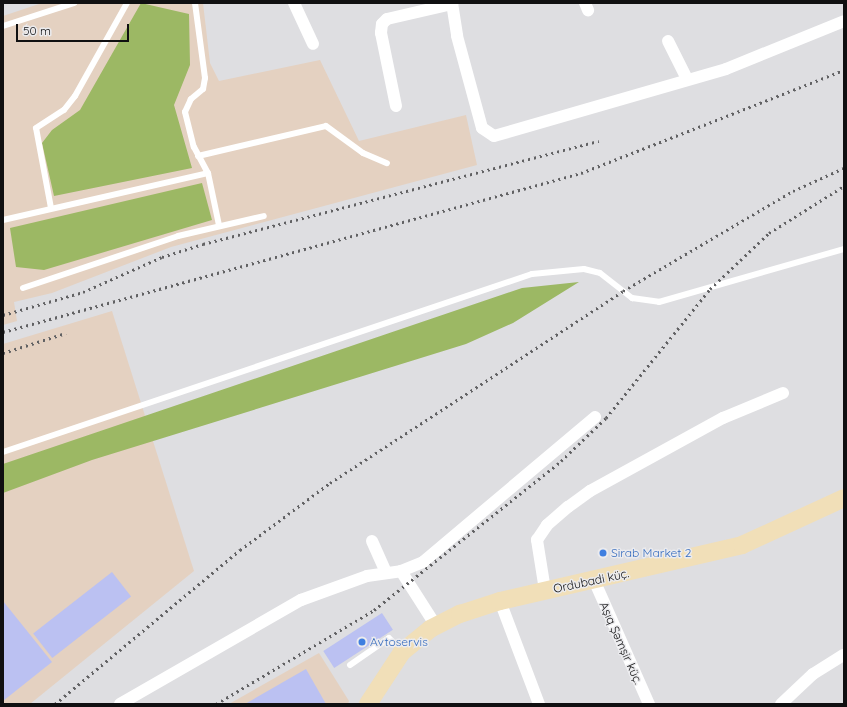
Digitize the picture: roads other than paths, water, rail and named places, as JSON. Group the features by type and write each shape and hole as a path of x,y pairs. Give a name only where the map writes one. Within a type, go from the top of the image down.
{"main road":[{"name":"Ordubadi küç.","path":"368,704 402,652 436,626 500,601 742,545 844,498"}],"street":[{"path":"294,3 314,44"},
{"path":"396,106 381,33 382,24 387,19 452,4 457,36 482,128 494,136 687,80 750,60 844,21"},
{"path":"668,41 687,80"},
{"path":"546,590 538,540 547,525 568,507 590,490 723,418 782,392"},
{"path":"120,704 301,600 367,576 401,571 423,562 595,417"},
{"path":"372,541 386,572"},
{"path":"401,571 436,626"},
{"name":"Aşıq Şəmşir küç.","path":"594,580 649,704"},
{"path":"500,601 539,704"},
{"path":"781,704 813,674 844,656"}],"lane":[{"path":"3,26 74,3"},
{"path":"51,208 36,128 64,110 75,96 127,3"},
{"path":"195,3 205,78 203,89 191,99 185,112 198,156 208,173 219,225"},
{"path":"198,156 326,126 368,156 387,163"},
{"path":"3,220 208,173"},
{"path":"23,288 219,225 264,216"},
{"path":"3,452 520,278 584,269 600,273 632,298 659,302 844,249"},
{"path":"350,665 389,638 402,652"}],"railway":[{"path":"3,332 581,173 844,70"},
{"path":"3,315 83,292 162,257 203,244 599,141"},
{"path":"55,704 240,550 330,483 623,291 793,191 844,168"},
{"path":"216,704 374,610 561,461 606,418 710,289 769,233 844,186"},
{"path":"3,353 66,333"}],"place":[{"name":"Sirab Market 2","path":"603,553"},
{"name":"Avtoservis","path":"362,642"}]}
